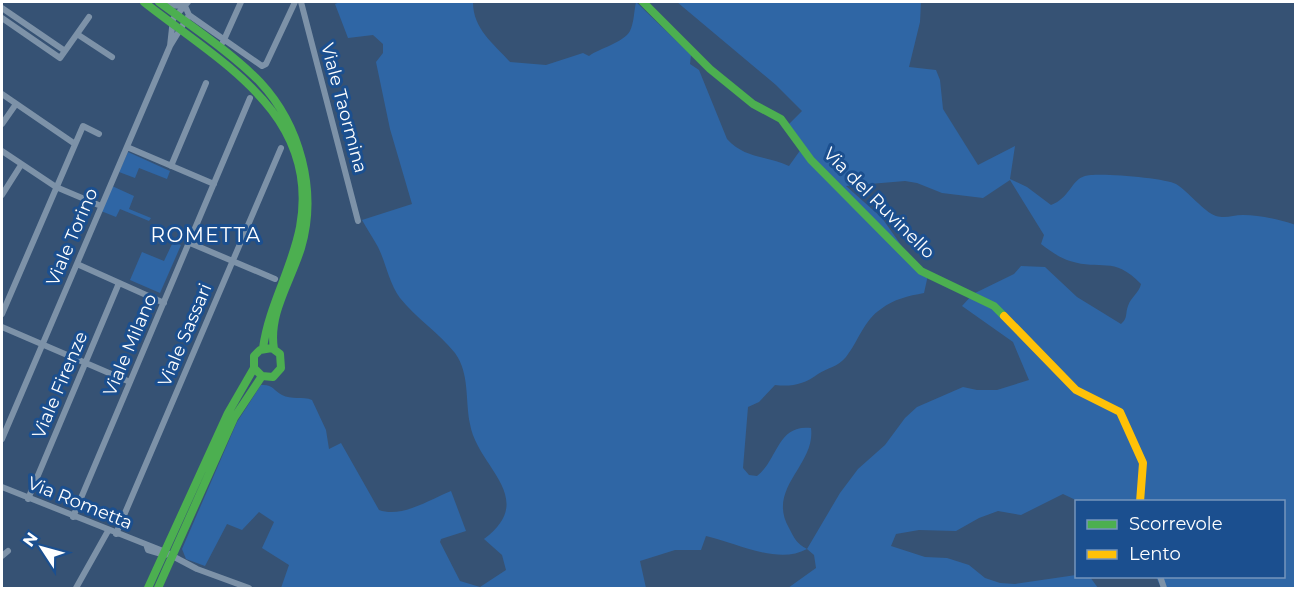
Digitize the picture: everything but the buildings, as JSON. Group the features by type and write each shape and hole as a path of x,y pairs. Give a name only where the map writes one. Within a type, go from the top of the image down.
{"main road":[{"path":"144,2 170,24 239,73 261,93 277,115 291,141 299,172 302,201 300,226 294,252 264,328 263,348 254,356 254,368 215,443 167,554 158,588"},
{"name":"Via del Ruvinello","path":"643,2 710,69 753,104 785,123 811,160 921,272 994,306 1076,390 1120,412 1143,463 1140,500"},
{"path":"161,3 222,44 264,86 282,110 297,139 305,168 307,227 300,254 271,331 274,349 282,357 282,368 273,376 262,376 254,368"},
{"path":"263,348 274,349"},
{"path":"148,588 234,418 262,376"}],"street":[{"path":"241,2 222,44 258,65 266,64 295,2"},
{"name":"Viale Taormina","path":"301,2 358,221"},
{"path":"161,3 187,4"},
{"path":"170,24 187,4"},
{"path":"187,4 188,19"},
{"path":"2,8 65,51"},
{"path":"2,18 60,58 89,17"},
{"name":"Viale Torino","path":"2,436 170,46 188,19"},
{"name":"Viale Torino","path":"170,24 170,46"},
{"path":"77,34 112,57"},
{"path":"171,165 206,83"},
{"path":"2,94 75,144"},
{"name":"Viale Milano","path":"73,517 250,98"},
{"path":"2,124 16,104"},
{"path":"2,314 83,126 99,135"},
{"path":"127,147 214,184"},
{"name":"Viale Sassari","path":"116,534 281,148"},
{"path":"2,151 56,187 101,206"},
{"path":"2,195 21,165"},
{"path":"189,243 275,279"},
{"path":"77,264 164,303"},
{"name":"Viale Firenze","path":"28,499 119,283"},
{"path":"2,327 130,382"},
{"name":"Via Rometta","path":"2,487 147,546 148,550 160,555 167,554 249,588"},
{"path":"76,588 108,531"},
{"path":"2,556 8,551"}],"shaded area":[{"path":"340,2 473,2 480,28 510,62 546,65 583,53 589,56 622,39 630,31 636,2 691,55 690,64 699,70 727,139 749,154 789,166 804,145 789,124 802,111 776,85 677,2 921,2 920,22 909,67 936,70 940,80 943,109 978,165 1015,146 1010,179 1027,187 1051,205 1062,198 1076,181 1085,176 1131,176 1176,184 1216,216 1255,216 1295,225 1295,588 1161,588 1156,578 1285,578 1285,500 1076,500 1063,494 1021,515 998,511 979,518 956,531 919,530 896,534 891,546 925,557 947,558 969,565 985,578 1000,583 1015,584 1075,575 1075,578 1091,578 1098,588 788,588 816,568 814,555 807,549 783,555 770,554 706,536 701,550 675,550 640,561 646,588 281,588 289,565 262,548 274,522 259,512 242,530 227,524 205,566 186,559 182,549 237,422 261,385 265,385 271,386 286,396 312,400 326,430 329,449 341,443 379,510 397,512 406,510 451,491 466,531 441,539 440,542 460,581 480,587 506,570 502,555 484,539 499,524 506,510 506,496 475,440 470,424 465,378 460,361 449,346 400,298 378,247 362,220 412,204 390,129 376,62 383,53 383,44 373,35 348,38 335,4","holes":["1010,180 1044,235 1041,244 1070,261 1081,264 1107,265 1122,270 1141,284 1129,303 1126,318 1121,324 1077,297 1045,267 1021,266 1014,274 973,294 962,306 1013,342 1029,380 997,390 963,387 917,407 905,418 885,445 858,469 840,493 807,549 796,540 789,528 784,514 783,501 811,441 811,428 800,428 791,432 779,444 764,469 757,476 749,475 743,468 748,407 759,402 775,385 787,386 803,382 840,363 875,314 896,300 924,293 928,275 908,255 882,218 846,186 905,181 942,193 983,198"]},
{"path":"128,152 170,171 167,179 139,168 135,178 119,172"},
{"path":"112,186 134,196 129,209 151,218 149,221 120,209 116,217 101,211"},
{"path":"173,242 181,245 160,293 130,280 142,252 164,261"}],"traffic: fast":[{"path":"144,2 203,46 258,94 279,121 295,152 302,187 300,227 292,258 270,317 263,348"},
{"path":"159,2 249,71 274,99 295,138 306,182 306,226 297,260 277,310 274,323 274,349"},
{"path":"643,2 710,69 753,104 781,119 811,160 921,271 994,306 1004,316"},
{"path":"158,588 234,418 262,376 273,377 281,368 280,354 272,348 260,350 254,356 254,368 262,376"},
{"path":"148,588 228,413 254,368"}],"traffic: slow":[{"path":"1004,316 1076,390 1120,412 1143,463 1140,500"}],"district":[{"name":"ROMETTA","path":"206,235"}]}
